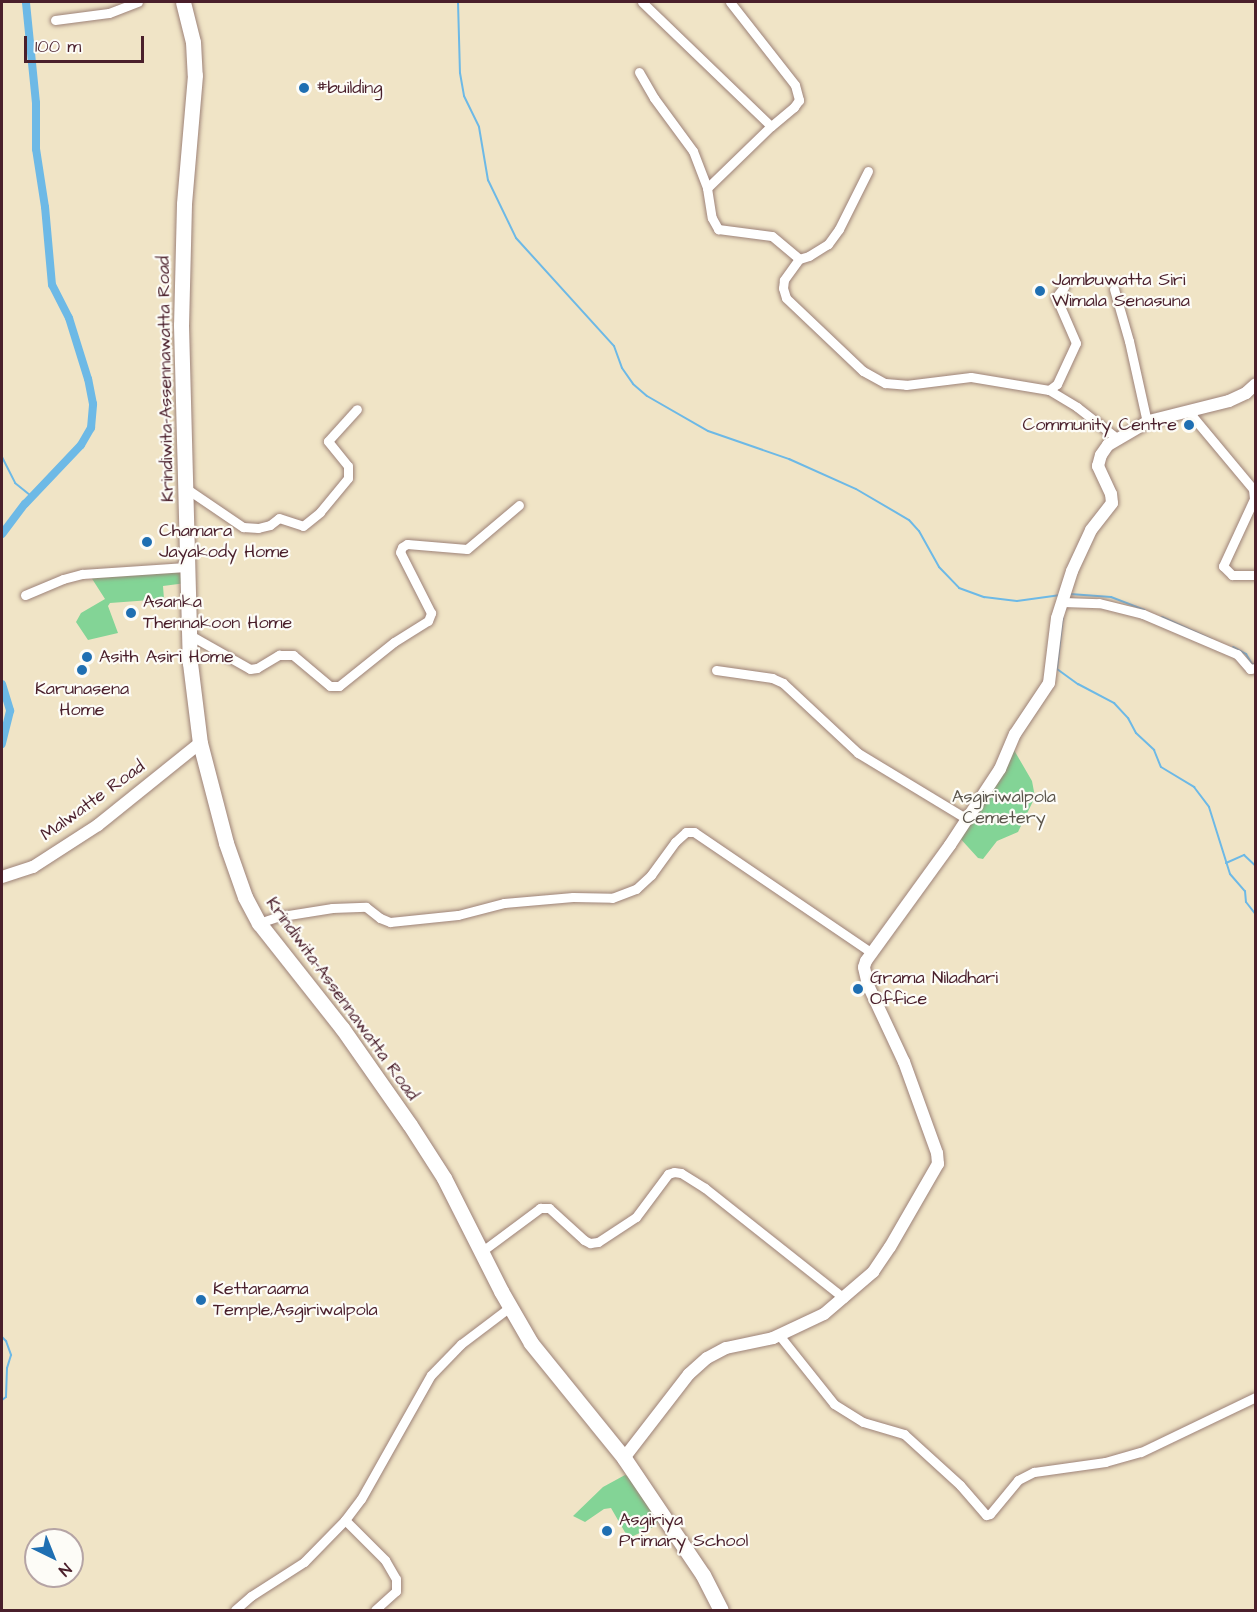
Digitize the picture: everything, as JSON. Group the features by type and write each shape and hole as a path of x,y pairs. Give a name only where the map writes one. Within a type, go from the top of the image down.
{"main road":[{"name":"Krindiwita-Assennawatta Road","path":"183,2 193,42 195,82 184,204 181,325 187,489 188,634 200,743 226,843 245,897 259,923 342,1028 410,1125 444,1178 531,1343 624,1458 703,1575 721,1611"}],"street":[{"path":"56,20 109,12 138,2"},
{"path":"642,2 771,126"},
{"path":"707,188 799,100 795,85 730,2"},
{"path":"639,72 654,98 693,152 707,188 712,218 718,229 772,236 799,259"},
{"path":"868,171 839,229 828,244 809,256 799,259 784,280 783,288 786,298 863,371 878,379 906,385 971,376 1049,390 1077,407 1118,439"},
{"path":"1049,390 1057,384 1076,343 1056,297 1064,287"},
{"path":"1114,289 1129,340 1147,422"},
{"path":"624,1458 689,1374 707,1358 726,1348 779,1335 824,1314 873,1272 890,1247 938,1164 933,1140 904,1062 868,985 864,967 1000,769 1015,734 1049,683 1057,618 1080,550 1091,530 1112,503 1111,494 1098,465 1108,446 1147,422 1229,401 1246,393 1256,384"},
{"path":"187,489 243,527 258,528 270,525 279,518 303,526 320,512 348,478 348,466 327,441 357,410"},
{"path":"1191,411 1193,417 1253,489 1254,499 1223,566 1232,575 1256,575"},
{"path":"188,634 250,669 257,668 279,655 294,655 330,686 339,686 394,642 428,621 430,613 400,552 402,547 413,544 467,549 519,505"},
{"path":"25,595 63,579 82,574 186,567"},
{"path":"1063,602 1099,603 1143,614 1237,654 1250,669 1256,668"},
{"path":"716,670 772,678 783,683 858,753 967,819"},
{"name":"Malwatte Road","path":"2,877 33,867 98,825 200,743"},
{"path":"259,923 276,917 332,908 366,907 380,918 390,922 458,915 504,903 573,897 612,898 636,889 651,875 675,842 686,832 694,832 872,953"},
{"path":"481,1252 540,1208 549,1208 584,1240 590,1243 598,1242 636,1217 668,1174 674,1172 681,1173 705,1188 844,1298"},
{"path":"235,1611 251,1596 304,1562 345,1520 360,1499 431,1375 461,1344 510,1307"},
{"path":"779,1335 834,1404 863,1422 904,1434 960,1485 986,1515 990,1514 1018,1480 1034,1472 1105,1462 1141,1452 1256,1397"},
{"path":"345,1520 385,1560 396,1579 396,1591 375,1611"}],"green space":[{"path":"186,567 186,583 163,586 164,599 110,603 108,606 118,633 88,640 76,622 81,613 105,599 89,574"},
{"name":"Asgiriwalpola Cemetery","path":"1014,750 1032,781 1035,797 1018,832 997,841 983,859 978,858 958,836"},
{"path":"625,1475 631,1477 659,1520 655,1526 631,1537 626,1534 611,1508 604,1509 585,1522 573,1516 603,1487"}],"waterway":[{"path":"2,534 25,504 81,445 91,428 93,404 88,379 69,318 52,285 45,207 36,149 36,103 26,2"},
{"path":"458,2 460,73 464,96 479,127 488,180 516,238 614,346 622,368 633,384 647,396 708,431 789,459 856,489 909,520 919,531 939,567 959,588 984,597 1017,601 1061,595"},
{"path":"2,457 15,483 32,497"},
{"path":"1070,594 1111,597 1145,610"},
{"path":"1063,616 1057,669 1078,684 1114,703 1128,718 1136,733 1154,750 1161,767 1194,787 1209,807 1230,874 1245,891 1246,902 1256,915"},
{"path":"1162,617 1211,639"},
{"path":"1233,647 1246,654 1252,664 1256,664"},
{"path":"2,684 10,711 2,744"},
{"path":"1226,863 1244,855 1256,866"},
{"path":"2,1337 11,1355 7,1368 6,1397 2,1400"}],"place":[{"name":"#building","path":"304,88"},
{"name":"Jambuwatta Siri Wimala Senasuna","path":"1040,291"},
{"name":"Community Centre","path":"1189,425"},
{"name":"Chamara Jayakody Home","path":"147,542"},
{"name":"Asanka Thennakoon Home","path":"131,613"},
{"name":"Asith Asiri Home","path":"87,657"},
{"name":"Karunasena Home","path":"82,670"},
{"name":"Grama Niladhari Office","path":"858,989"},
{"name":"Kettaraama Temple,Asgiriwalpola","path":"201,1300"},
{"name":"Asgiriya Primary School","path":"607,1531"}]}
